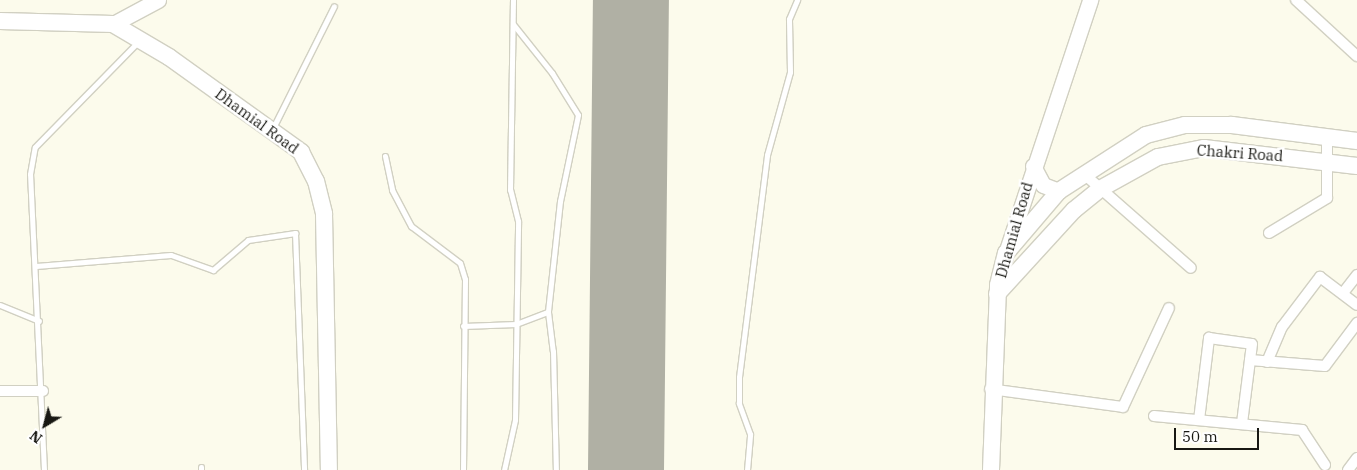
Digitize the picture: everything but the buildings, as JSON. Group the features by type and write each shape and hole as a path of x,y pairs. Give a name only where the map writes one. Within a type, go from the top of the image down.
{"main road":[{"path":"113,24 158,0"},
{"name":"Dhamial Road","path":"991,470 990,389 997,295 1006,252 1033,166 1090,0"},
{"name":"Dhamial Road","path":"0,21 113,24 140,40 301,152 316,181 324,214 330,470"},
{"name":"Chakri Road","path":"1006,252 1059,191 1146,135 1185,125 1232,125 1357,141"},
{"name":"Chakri Road","path":"997,295 1057,227 1100,189 1158,157 1200,148 1328,161 1357,166"},
{"path":"1033,166 1043,185 1059,191"}],"street":[{"path":"1296,0 1357,56"},
{"path":"1270,233 1327,198 1327,137"},
{"path":"1084,174 1191,268"},
{"path":"1343,293 1357,275"},
{"path":"1267,362 1282,327 1317,279 1325,279 1357,305"},
{"path":"990,389 1123,407 1169,308"},
{"path":"1250,360 1325,366 1357,323"},
{"path":"1199,420 1207,339 1250,343 1250,360 1242,423"},
{"path":"0,392 43,391"},
{"path":"1154,416 1302,430 1325,468"},
{"path":"1348,470 1357,458"}],"lane":[{"path":"504,470 515,420 518,221 510,190 513,0"},
{"path":"748,470 750,434 739,403 739,377 767,155 790,72 789,20 797,0"},
{"path":"272,130 334,6"},
{"path":"513,24 552,73 578,115 560,201 548,312 553,350 556,470"},
{"path":"44,470 43,391 30,174 35,147 140,40"},
{"path":"385,156 392,190 411,226 460,263 465,279 463,326 463,470"},
{"path":"36,266 171,255 213,270 248,240 295,233 304,470"},
{"path":"0,305 39,321"},
{"path":"463,326 516,324 548,312"}],"runway":[{"path":"626,470 631,0"}]}
